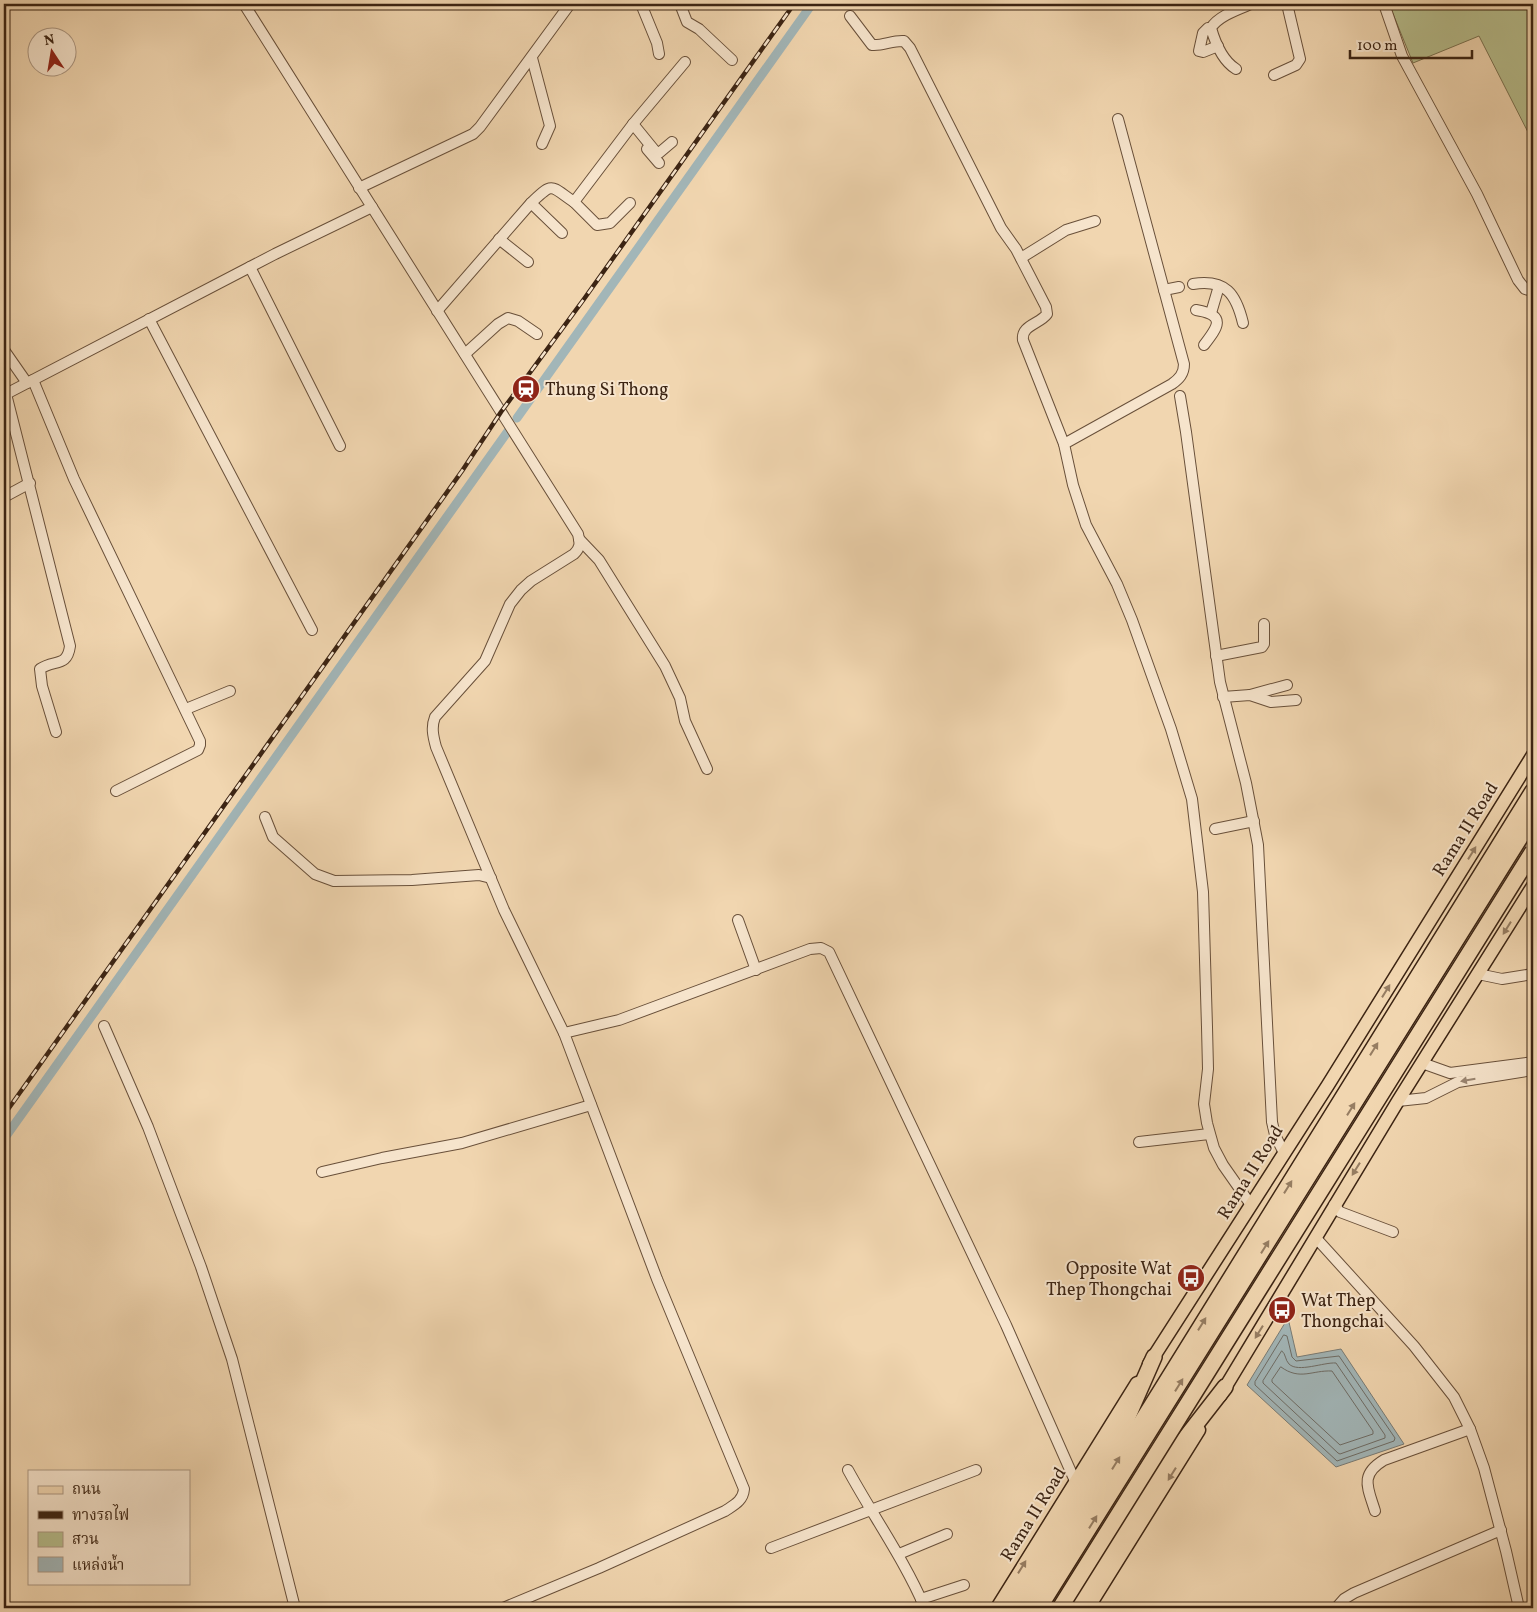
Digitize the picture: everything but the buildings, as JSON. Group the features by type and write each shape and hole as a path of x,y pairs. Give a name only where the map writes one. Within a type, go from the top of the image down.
{"highway":[{"path":"1026,1608 1533,791"},
{"path":"1039,1608 1533,817"},
{"path":"1058,1608 1533,850"},
{"path":"1058,1608 1533,850"},
{"path":"1122,1430 1154,1357"},
{"path":"1010,1608 1122,1430 1172,1371"},
{"path":"1169,1459 1196,1386"},
{"path":"1083,1604 1169,1459 1225,1388"}],"main road":[{"name":"Rama II Road","path":"997,1608 1075,1481 1284,1153 1533,755"},
{"path":"1083,1604 1225,1388 1334,1205 1533,886"}],"street":[{"path":"244,4 573,526 579,539 600,560 665,666 680,698 685,721 707,769"},
{"path":"359,188 473,134 532,58 570,4"},
{"path":"641,4 657,43 659,54"},
{"path":"680,4 687,22 699,29 732,60"},
{"path":"1218,46 1203,52 1199,51 1203,33 1222,18 1251,4"},
{"path":"1274,75 1296,65 1300,59 1287,4"},
{"path":"1384,4 1402,56 1477,194 1518,280 1525,290 1533,291"},
{"path":"850,16 872,45 898,40 904,41 910,48 1001,228 1016,248 1046,307 1047,314 1043,319 1026,330 1022,336 1023,340 1064,444 1073,485 1086,525 1117,584 1132,620 1171,729 1192,799 1203,892 1208,1044 1208,1069 1204,1104 1209,1134 1214,1148 1223,1165 1251,1205"},
{"path":"1211,28 1218,46 1228,62 1236,69"},
{"path":"532,58 550,126 542,144"},
{"path":"574,202 631,127 686,62"},
{"path":"1064,444 1172,384 1181,377 1184,370 1184,364 1118,119"},
{"path":"631,127 659,153 672,142"},
{"path":"631,127 659,163"},
{"path":"437,311 499,239 546,189 550,187 555,188 574,202 597,225 610,222 630,203"},
{"path":"532,203 562,233"},
{"path":"56,732 42,686 40,669 44,666 63,662 67,658 70,646 30,483 5,394 250,267 372,207"},
{"path":"1021,258 1066,230 1095,221"},
{"path":"499,239 528,262"},
{"path":"250,267 340,446"},
{"path":"1193,284 1204,282 1219,286 1234,296 1243,323"},
{"path":"1211,313 1219,286"},
{"path":"1164,290 1179,288"},
{"path":"1196,310 1211,313 1216,318 1216,328 1204,346"},
{"path":"465,354 498,324 508,318 518,321 537,334"},
{"path":"149,319 312,630"},
{"path":"4,350 30,382 74,479 200,740 198,750 116,791"},
{"path":"1180,396 1223,697 1254,821 1260,867 1272,1122 1275,1135 1284,1153"},
{"path":"4,497 30,483"},
{"path":"503,1608 599,1568 725,1511 740,1502 743,1495 742,1484 657,1279 564,1033 504,910 433,737 432,723 435,717 485,662 510,604 531,581 574,554 579,549 579,539"},
{"path":"1216,656 1262,647 1264,644 1264,624"},
{"path":"1223,697 1250,695 1287,685"},
{"path":"186,709 230,691"},
{"path":"1250,695 1271,702 1296,700"},
{"path":"265,818 273,837 315,874 334,882 412,880 479,875 490,878"},
{"path":"1215,829 1254,821"},
{"path":"738,920 756,970"},
{"path":"564,1033 619,1020 810,949 820,948 829,952 1006,1325 1075,1481"},
{"path":"1478,974 1502,979 1533,974"},
{"path":"104,1026 148,1127 201,1267 232,1358 295,1608"},
{"path":"1422,1063 1450,1073 1533,1062"},
{"path":"1398,1101 1426,1098 1458,1082 1533,1070"},
{"path":"322,1172 382,1158 462,1143 591,1104"},
{"path":"1139,1142 1209,1134"},
{"path":"1334,1205 1340,1212 1393,1232"},
{"path":"1316,1238 1414,1346 1454,1397 1470,1429 1484,1468 1519,1608"},
{"path":"1375,1511 1367,1485 1367,1477 1374,1466 1384,1460 1470,1429"},
{"path":"848,1470 870,1510 899,1554 923,1604 964,1585"},
{"path":"771,1548 976,1470"},
{"path":"1336,1608 1354,1593 1500,1530"},
{"path":"899,1554 947,1534"}],"green space":[{"path":"1389,4 1533,4 1533,142 1479,36 1413,63"}],"water":[{"path":"1288,1318 1297,1357 1341,1349 1404,1444 1336,1467 1247,1385"}],"waterway":[{"path":"517,418 812,4"},
{"path":"4,1139 508,431"}],"railway":[{"path":"4,1115 462,471 501,412 584,299 794,4"}],"place":[{"name":"Thung Si Thong","path":"526,389"},
{"name":"Opposite Wat Thep Thongchai","path":"1191,1278"},
{"name":"Wat Thep Thongchai","path":"1282,1310"}]}
